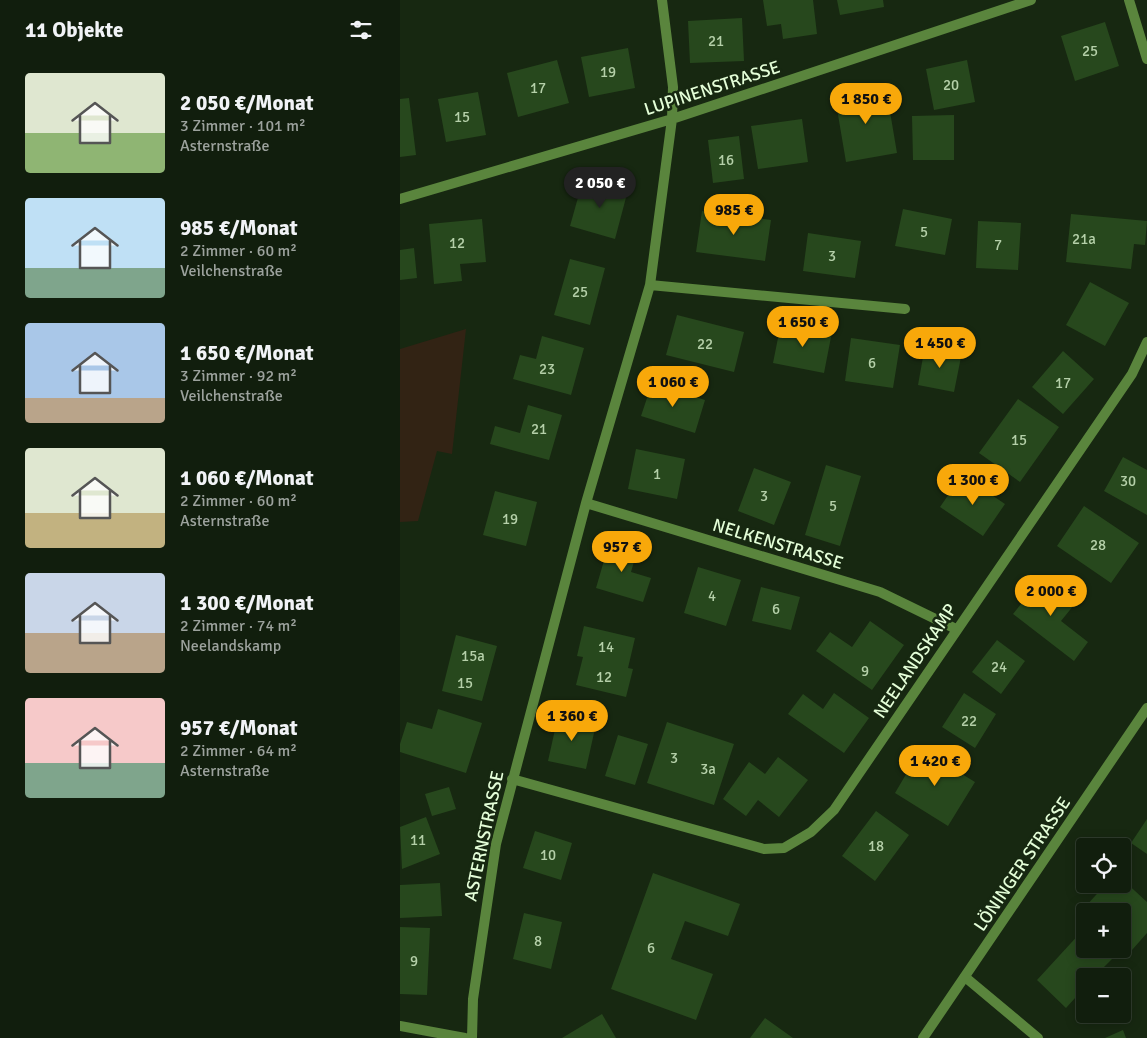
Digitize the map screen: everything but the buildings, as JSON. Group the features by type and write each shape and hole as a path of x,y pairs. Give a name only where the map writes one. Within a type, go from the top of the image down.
{"street":[{"name":"ASTERNSTRASSE","path":"472,1038 473,999 484,911 496,844 586,503 650,285 672,119 673,87 662,0"},
{"name":"LUPINENSTRASSE","path":"400,199 672,119 1031,0"},
{"path":"1129,0 1147,59"},
{"path":"650,285 905,308"},
{"name":"NEELANDSKAMP","path":"512,778 764,849 784,848 811,832 834,810 1132,374 1147,342"},
{"name":"NELKENSTRASSE","path":"586,503 880,592 956,629"},
{"name":"LÖNINGER STRASSE","path":"923,1038 1147,708"},
{"path":"964,977 1038,1038"},
{"path":"400,1026 465,1038"}],"shaded area":[{"path":"466,329 452,454 437,451 418,521 400,522 400,349"}]}
